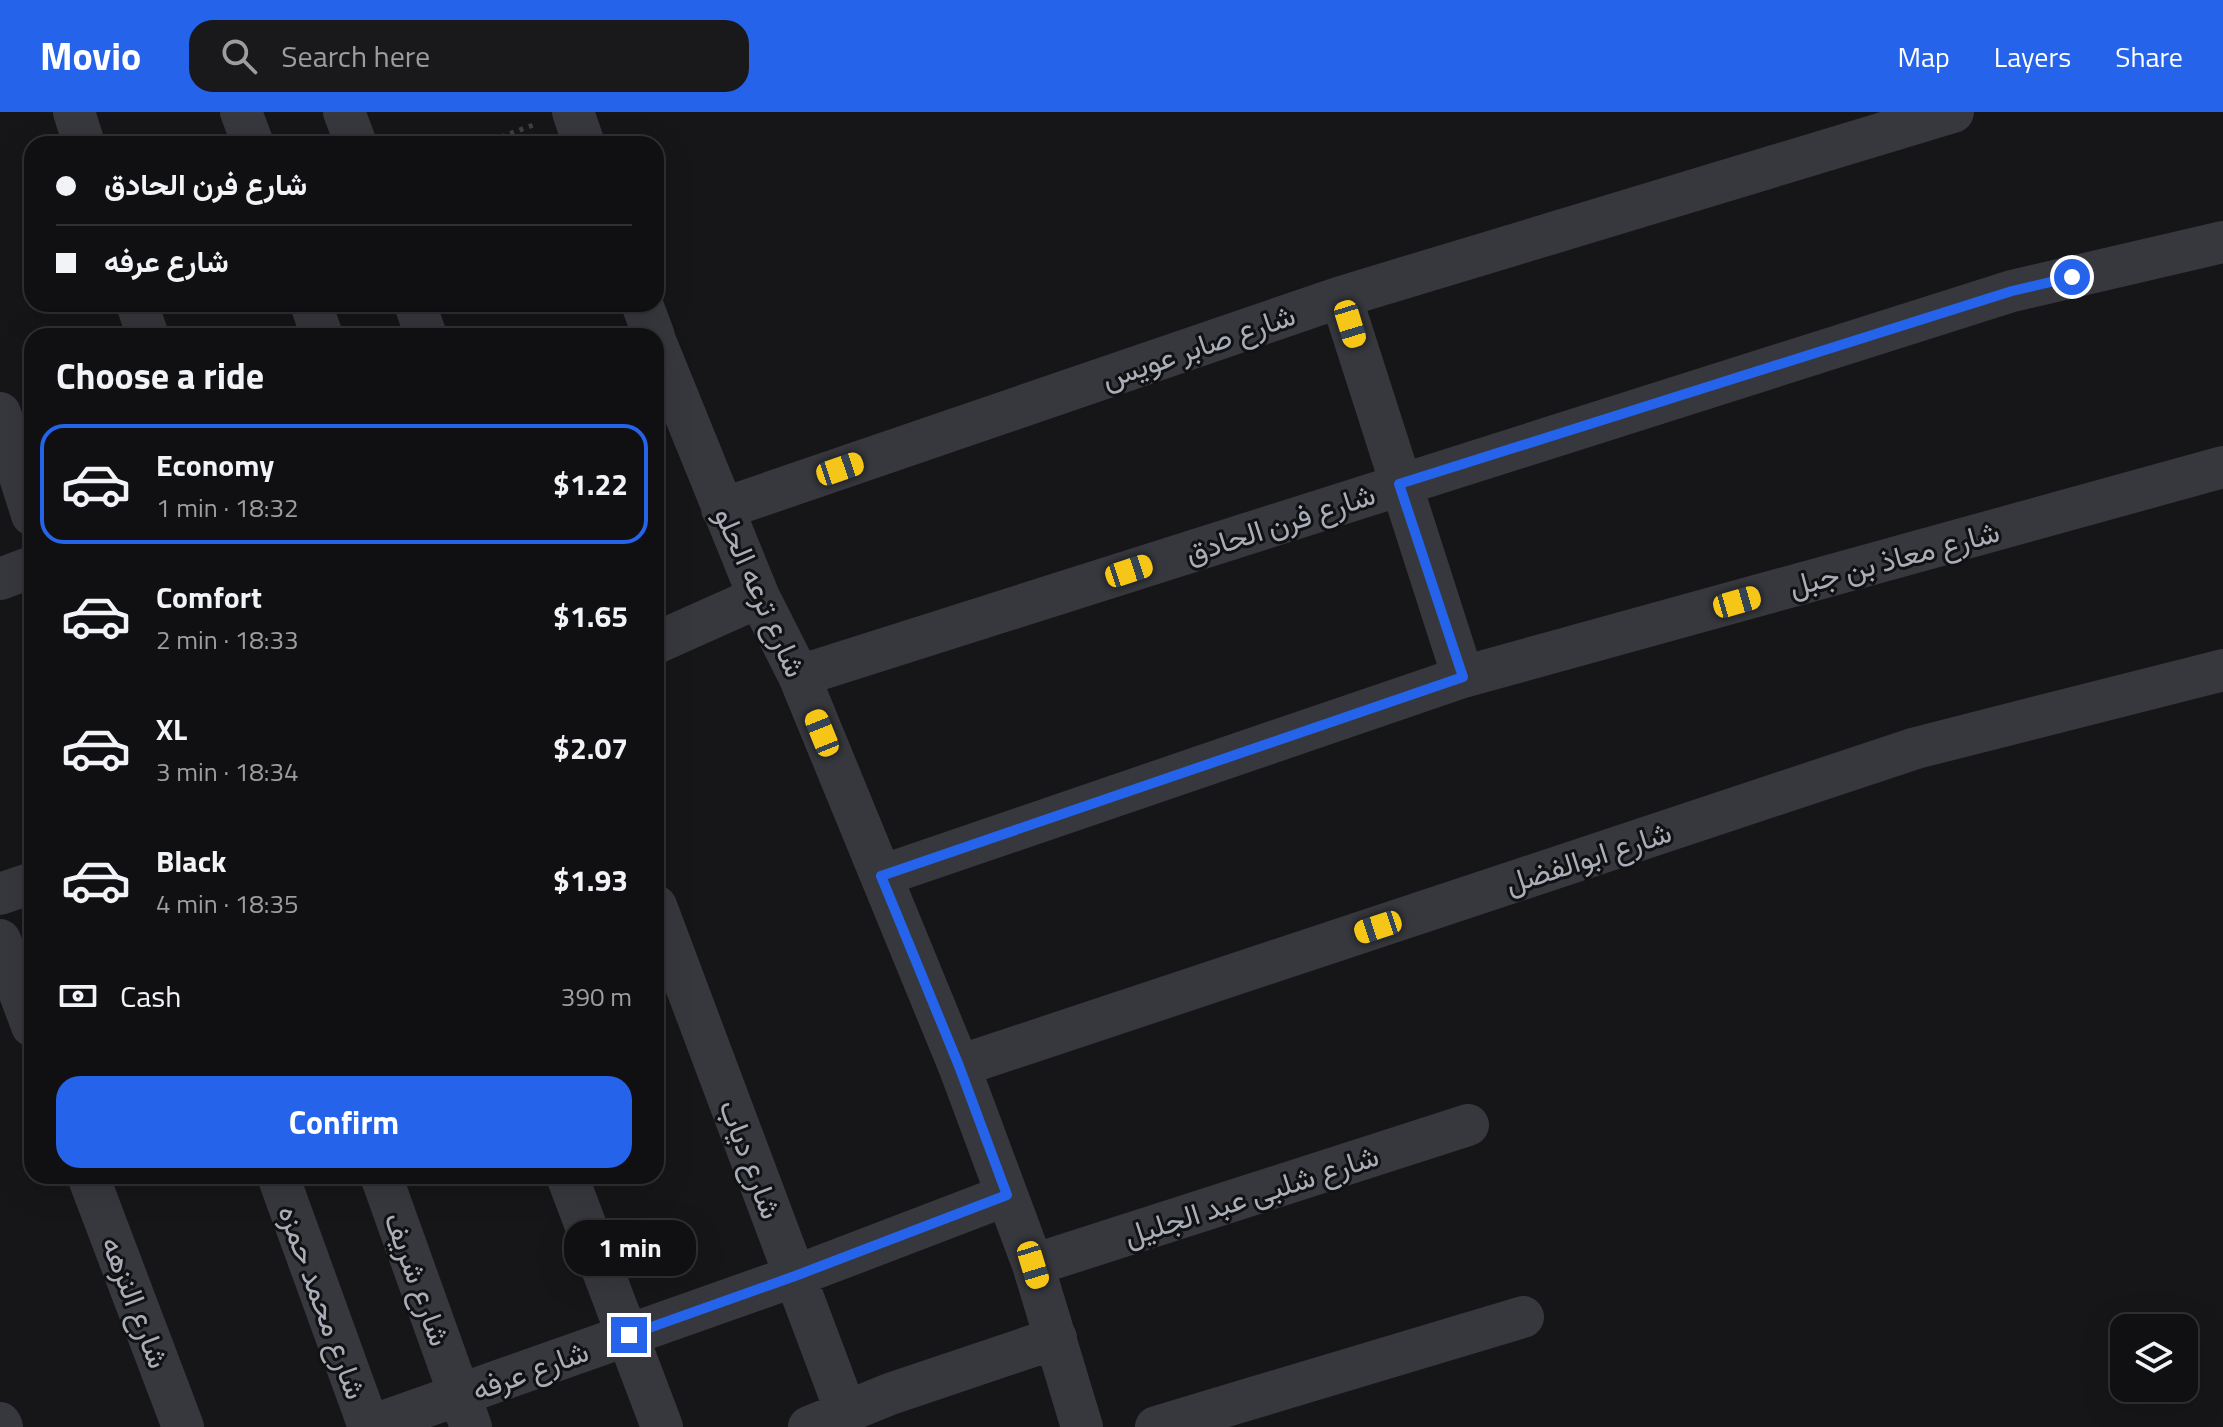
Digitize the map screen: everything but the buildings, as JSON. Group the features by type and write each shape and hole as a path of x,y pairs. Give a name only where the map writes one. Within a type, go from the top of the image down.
{"street":[{"path":"74,112 82,136"},
{"path":"241,112 250,136"},
{"path":"344,112 353,136"},
{"name":"شارع صابر عويس","path":"722,509 1341,297 1953,112"},
{"path":"556,117 576,136"},
{"name":"شارع فرن الحادق","path":"799,676 2012,291 2223,242"},
{"path":"1341,297 1463,677"},
{"name":"شارع ترعه الحلو","path":"664,366 759,597 799,676 959,1066 1033,1265 1082,1427"},
{"path":"0,413 24,490"},
{"name":"شارع معاذ بن جبل","path":"881,876 1463,677 2223,467"},
{"path":"0,579 24,570"},
{"path":"664,639 759,597"},
{"name":"شارع ابوالفضل","path":"959,1066 1916,748 2223,670"},
{"path":"0,894 24,886"},
{"name":"شارع دياب","path":"664,927 795,1276 827,1420"},
{"path":"0,940 24,1004"},
{"name":"شارع شلبى عبد الجليل","path":"1033,1265 1468,1125"},
{"name":"شارع النزهه","path":"91,1184 183,1427"},
{"name":"شارع محمد حمزه","path":"281,1184 368,1427"},
{"name":"شارع شريف","path":"384,1184 466,1411"},
{"path":"570,1184 662,1427"},
{"name":"شارع عرفه","path":"368,1427 466,1411 629,1335 1007,1195"},
{"path":"1156,1427 1523,1317"},
{"path":"827,1420 896,1410 1056,1338"}],"path":[{"path":"504,136 556,117"}],"route":[{"path":"629,1335 1007,1195 959,1066 881,876 1463,677 1399,484 2012,291 2072,277"}]}
